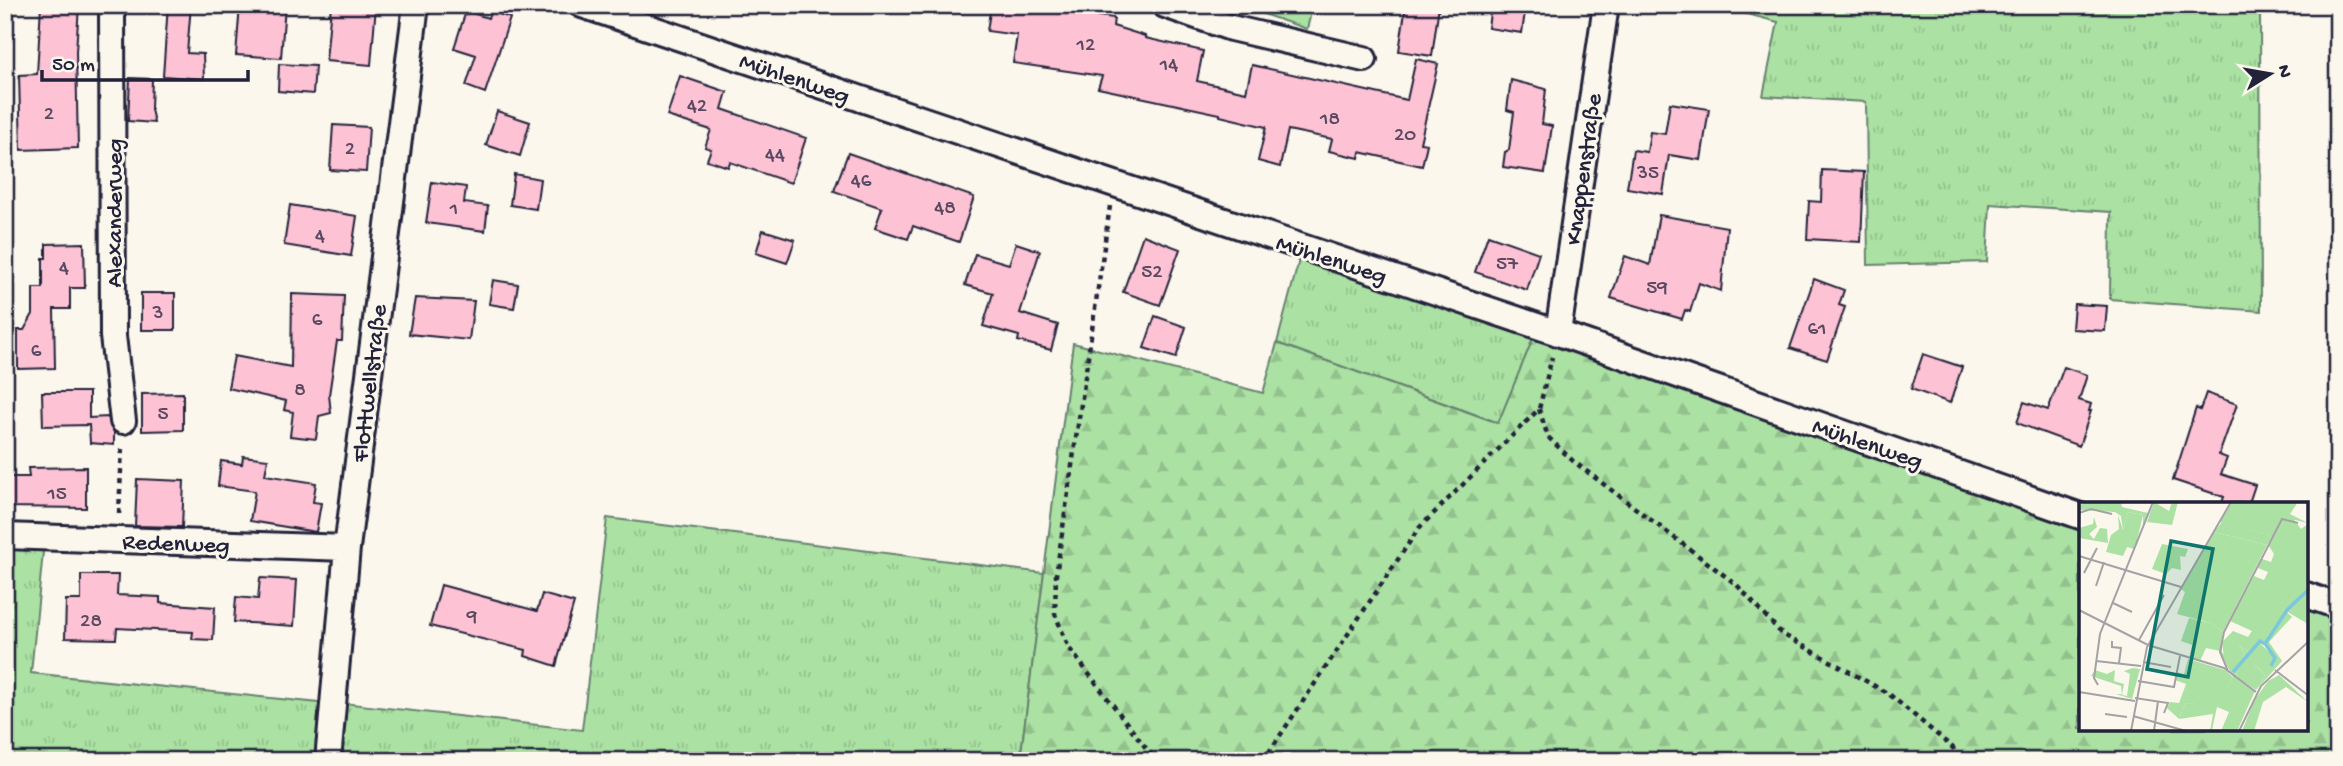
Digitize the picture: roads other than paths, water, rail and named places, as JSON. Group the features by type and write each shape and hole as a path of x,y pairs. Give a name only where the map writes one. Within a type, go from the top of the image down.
{"street":[{"name":"Alexanderweg","path":"112,5 113,336 123,421"},
{"name":"Flottwellstraße","path":"328,761 346,548 416,5"},
{"name":"Mühlenweg","path":"582,5 1558,333 2079,515"},
{"path":"1165,5 1231,28 1364,59"},
{"name":"Knappenstraße","path":"1558,333 1606,5"},
{"name":"Redenweg","path":"5,536 346,548"},
{"path":"2308,596 2338,606"}]}
